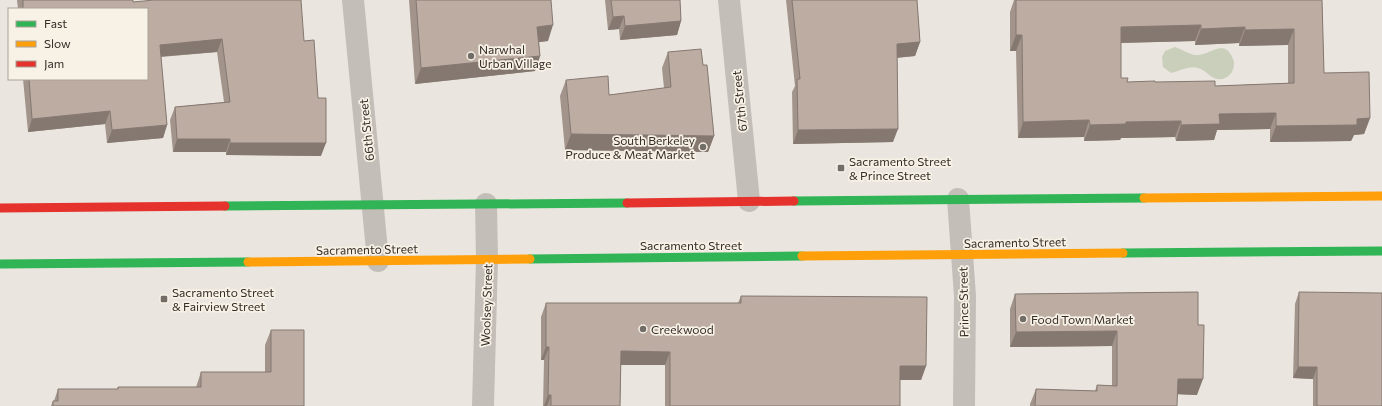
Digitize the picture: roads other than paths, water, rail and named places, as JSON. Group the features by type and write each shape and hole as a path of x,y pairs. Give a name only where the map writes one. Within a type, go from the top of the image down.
{"street":[{"name":"66th Street","path":"353,0 374,204 378,261"},
{"name":"67th Street","path":"729,0 749,201"},
{"path":"0,208 1382,196"},
{"name":"Prince Street","path":"958,199 965,296 964,406"},
{"name":"Woolsey Street","path":"483,406 487,259 486,204"},
{"name":"Sacramento Street","path":"0,264 1382,251"}],"place":[{"name":"Narwhal Urban Village","path":"471,56"},
{"name":"South Berkeley Produce & Meat Market","path":"703,147"},
{"name":"Sacramento Street & Prince Street","path":"841,168"},
{"name":"Sacramento Street & Fairview Street","path":"164,299"},
{"name":"Food Town Market","path":"1023,319"},
{"name":"Creekwood","path":"643,329"}]}
